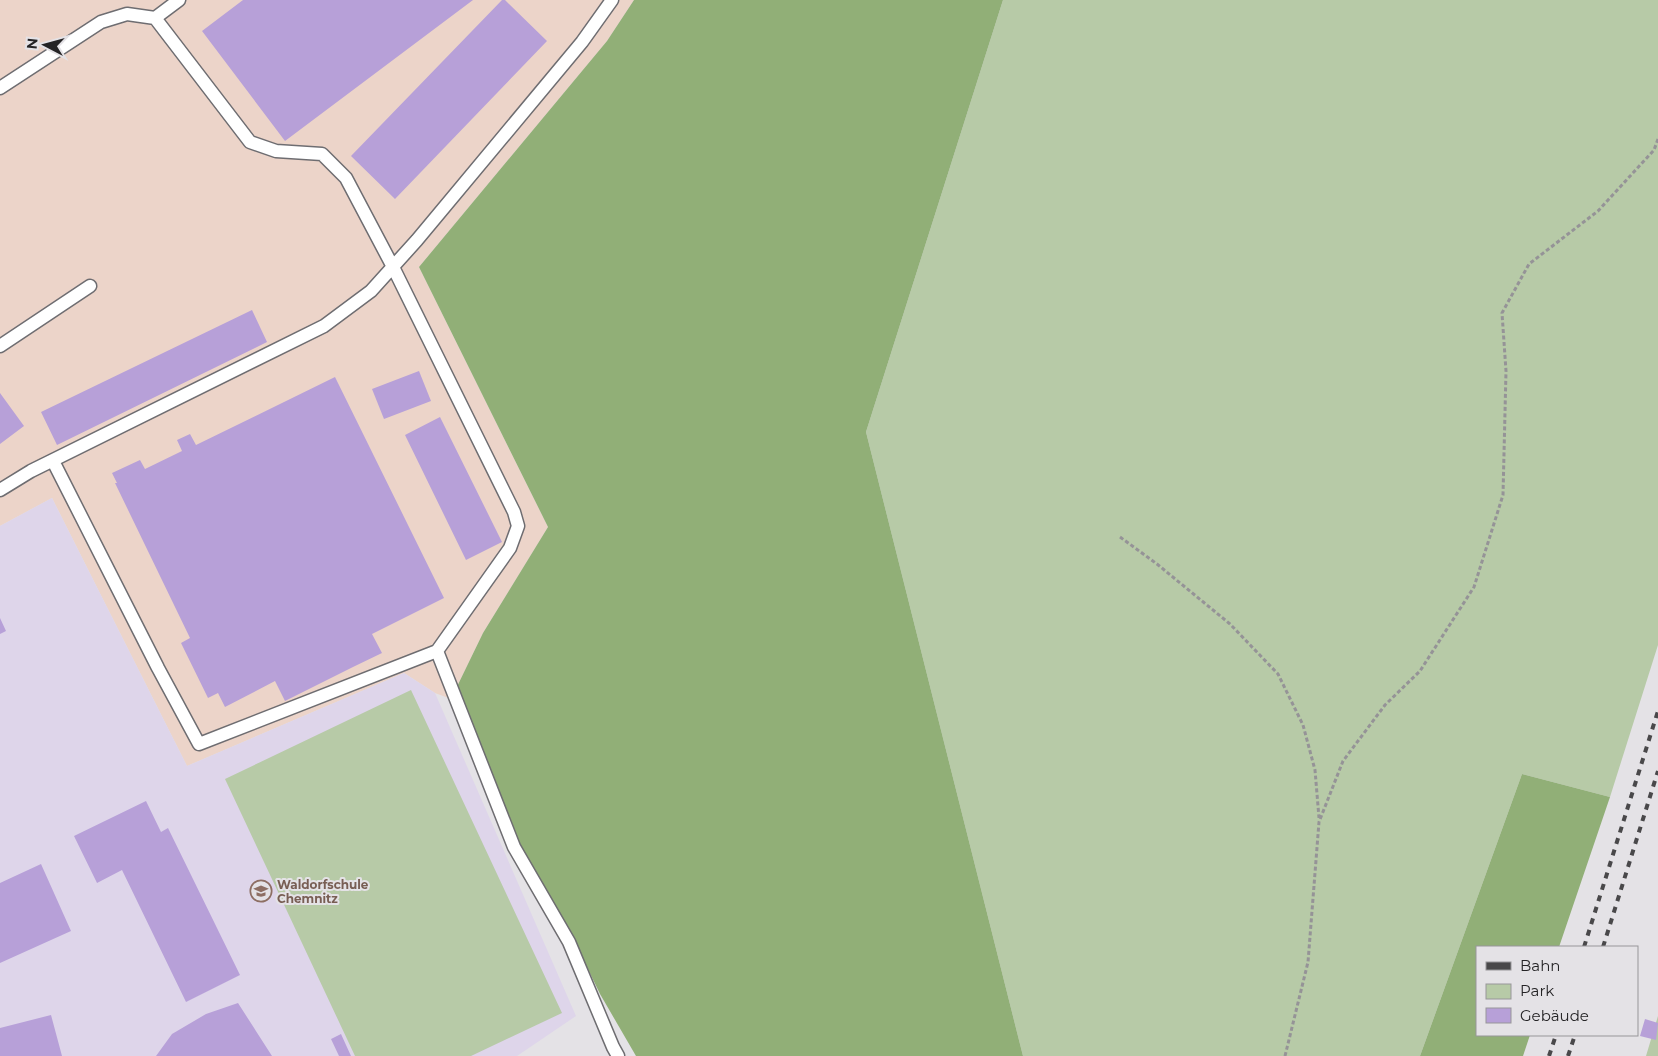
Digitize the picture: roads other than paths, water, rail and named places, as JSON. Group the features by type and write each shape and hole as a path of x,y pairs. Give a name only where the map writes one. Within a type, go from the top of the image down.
{"lane":[{"path":"154,18 179,0"},
{"path":"0,490 31,471 324,326 371,291 582,42 612,0"},
{"path":"0,88 102,22 127,14 154,18 250,142 276,151 322,154 346,178 393,267 514,512 518,526 510,548 437,651 199,744 158,668 53,460"},
{"path":"0,346 90,286"},
{"path":"437,651 514,847 569,942 618,1056"}],"railway":[{"path":"1584,946 1658,711"},
{"path":"1603,946 1658,771"},
{"path":"1549,1056 1556,1036"},
{"path":"1568,1056 1575,1036"}],"place":[{"name":"Waldorfschule Chemnitz","path":"261,891"}]}
